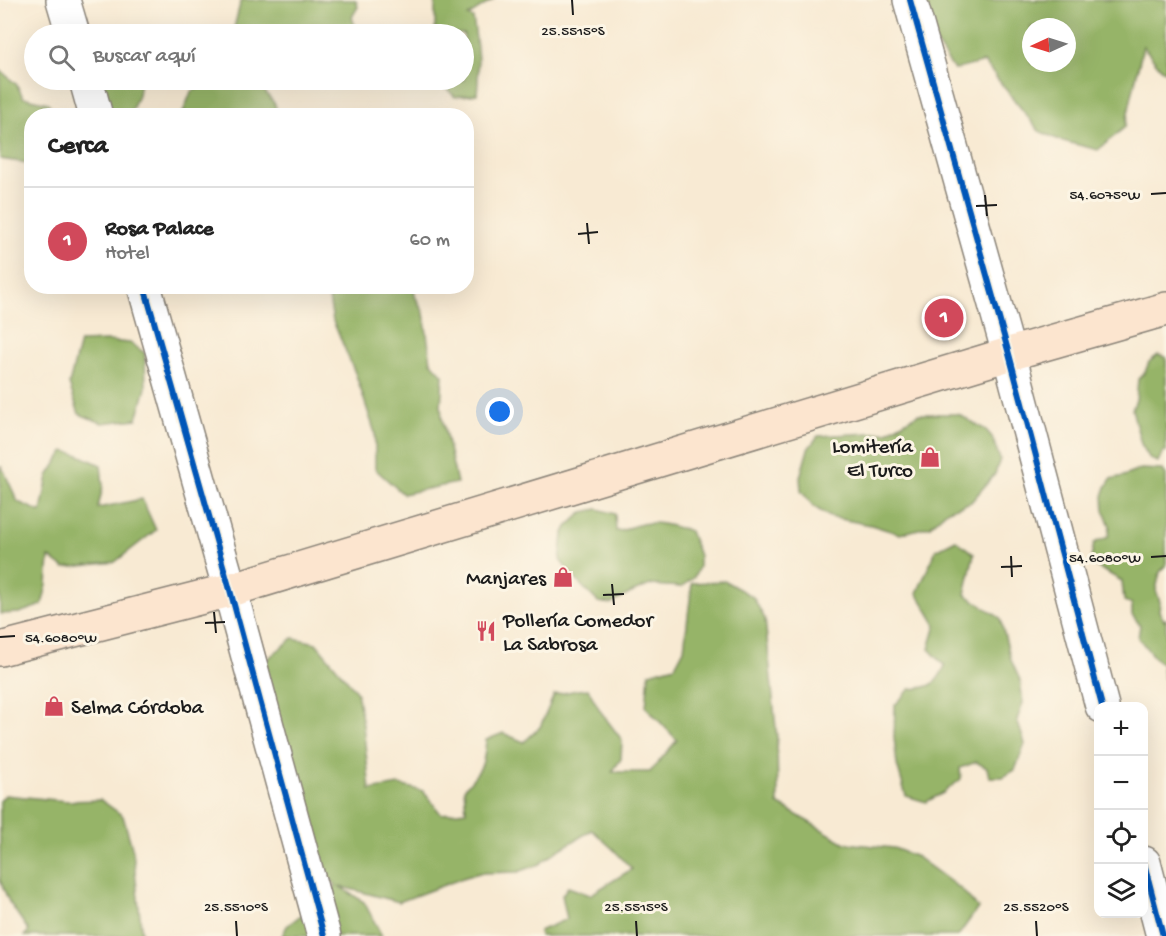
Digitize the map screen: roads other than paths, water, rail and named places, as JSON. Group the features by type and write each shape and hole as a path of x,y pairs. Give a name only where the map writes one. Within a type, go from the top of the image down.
{"main road":[{"path":"0,649 230,590 1009,354 1166,309"}],"street":[{"path":"63,0 70,24"},
{"path":"910,0 1009,354 1101,702"},
{"path":"89,90 94,108"},
{"path":"146,294 324,936"},
{"path":"1148,882 1163,936"}],"place":[{"name":"Rosa Palace","path":"944,318"},
{"name":"Lomitería El Turco","path":"930,457"},
{"name":"Manjares","path":"563,577"},
{"name":"Pollería Comedor La Sabrosa","path":"486,631"},
{"name":"Selma Córdoba","path":"54,706"}]}
